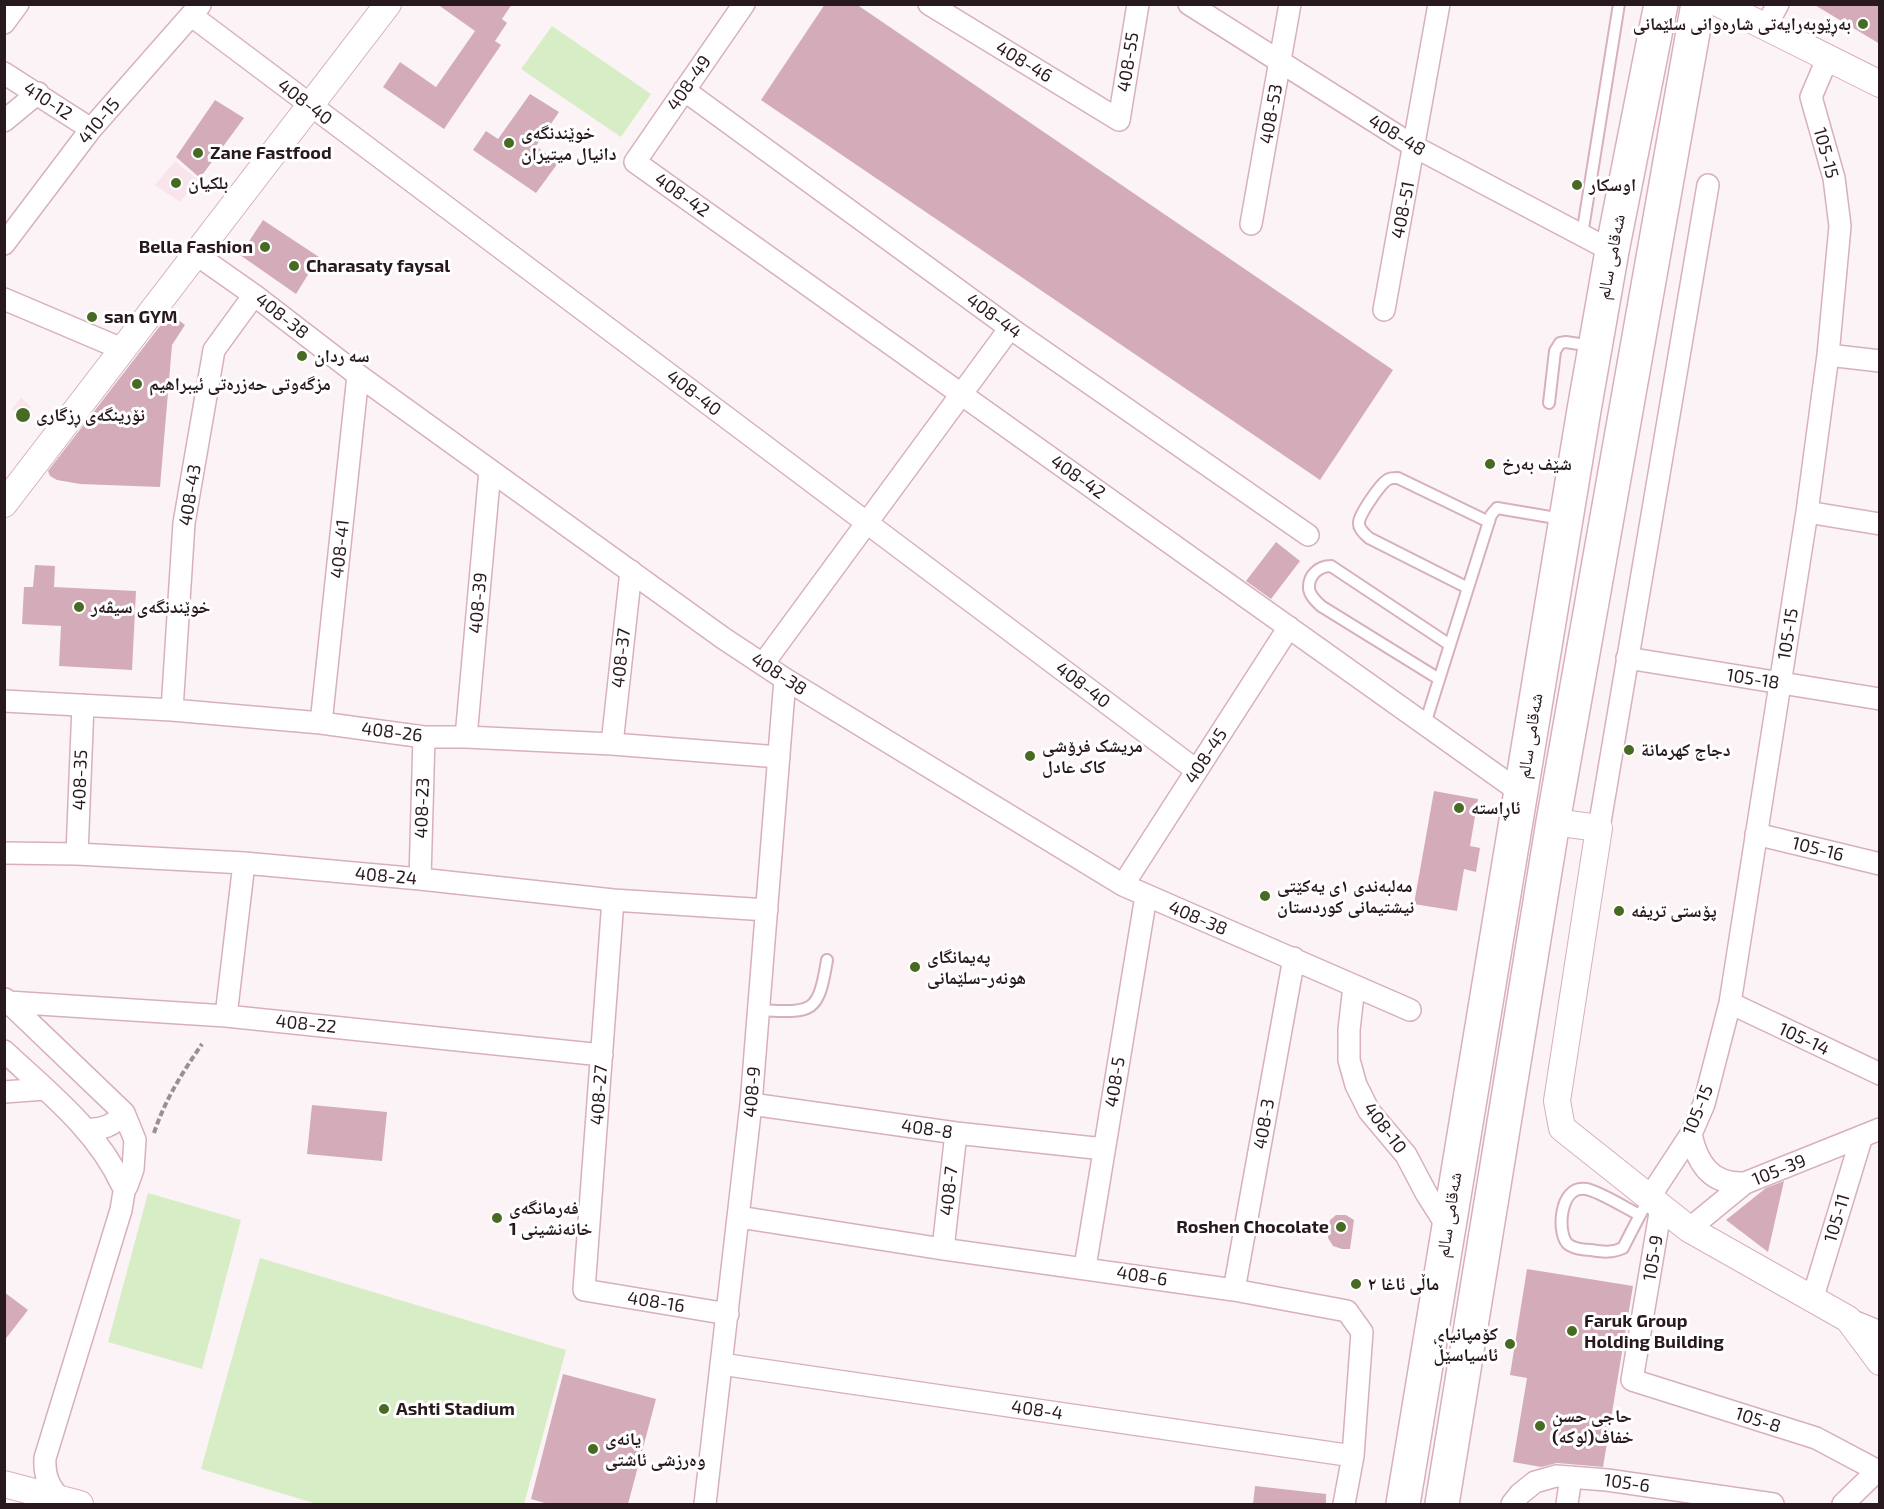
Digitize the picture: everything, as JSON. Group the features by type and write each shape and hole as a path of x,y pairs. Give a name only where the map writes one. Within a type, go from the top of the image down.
{"main road":[{"name":"شەقامی سالم","path":"1402,1504 1595,346 1661,4"},
{"name":"شەقامی سالم","path":"1442,1504 1552,822 1698,4"}],"street":[{"path":"4,23 18,4"},
{"path":"4,504 388,4"},
{"name":"408-49","path":"635,162 744,4"},
{"name":"408-46","path":"929,4 1119,120"},
{"name":"408-55","path":"1119,120 1138,4"},
{"name":"408-48","path":"1189,4 1415,147 1612,251"},
{"name":"408-53","path":"1251,224 1290,4"},
{"name":"408-51","path":"1384,310 1439,4"},
{"path":"1720,4 1772,15 1828,57 1880,84"},
{"name":"408-40","path":"196,10 310,106 1196,770"},
{"name":"410-15","path":"4,244 91,129 196,10"},
{"name":"105-15","path":"1650,1207 1704,1104 1730,1003 1807,512 1828,354 1840,225 1834,178 1811,97 1828,57"},
{"name":"410-12","path":"4,73 91,129"},
{"name":"408-44","path":"684,90 1010,328 1308,536"},
{"path":"4,121 38,93"},
{"name":"408-42","path":"635,162 1520,792"},
{"path":"1708,185 1599,828 1557,1101 1558,1115 1562,1128 1650,1207 1812,1300 1848,1319 1880,1332"},
{"name":"408-38","path":"197,255 254,294 358,375 723,638 785,679 1124,885 1410,1010"},
{"name":"408-43","path":"172,710 184,523 214,350 254,294"},
{"path":"4,298 122,349"},
{"path":"763,664 1010,328"},
{"path":"1828,354 1880,360"},
{"name":"408-41","path":"321,723 358,375"},
{"name":"408-39","path":"466,736 490,470"},
{"path":"1807,512 1880,524"},
{"name":"408-37","path":"612,744 630,571"},
{"name":"408-45","path":"1124,885 1289,627"},
{"name":"105-18","path":"1627,658 1880,699"},
{"name":"408-9","path":"705,1504 740,1217 751,1104 785,679"},
{"name":"408-26","path":"4,700 172,710 321,723 424,737 466,736 612,744 779,757"},
{"name":"408-35","path":"77,854 83,705"},
{"name":"408-23","path":"420,879 424,737"},
{"path":"1552,822 1599,828"},
{"name":"105-16","path":"1756,834 1880,864"},
{"name":"408-24","path":"4,853 77,854 244,863 613,900 767,910"},
{"path":"226,1016 244,863"},
{"name":"408-5","path":"1085,1267 1146,896"},
{"name":"408-27","path":"584,1290 613,900"},
{"name":"408-3","path":"1234,1290 1294,958"},
{"name":"408-10","path":"1354,986 1349,1030 1349,1060 1356,1085 1369,1111 1406,1155 1426,1193 1448,1226"},
{"path":"6,1000 123,1113 130,1126 135,1147 129,1184 125,1186 121,1210 45,1458 46,1477 52,1491 71,1502"},
{"name":"408-22","path":"6,1000 226,1016 602,1055"},
{"name":"105-14","path":"1730,1003 1880,1074"},
{"path":"4,1051 86,1129 99,1144 122,1185 125,1186"},
{"path":"4,1092 45,1089"},
{"name":"408-8","path":"751,1104 956,1133 1104,1149"},
{"path":"86,1129 111,1125 123,1113"},
{"name":"408-7","path":"943,1249 956,1133"},
{"name":"105-39","path":"1689,1229 1745,1183 1871,1133"},
{"name":"105-11","path":"1812,1300 1871,1133"},
{"path":"1690,1134 1700,1162 1712,1174 1722,1179 1745,1183"},
{"name":"105-9","path":"1632,1380 1650,1207"},
{"name":"408-6","path":"740,1217 943,1249 1085,1267 1234,1290 1347,1311 1362,1332 1353,1456 1344,1504"},
{"name":"408-16","path":"584,1290 728,1314"},
{"path":"1848,1319 1880,1362"},
{"name":"408-4","path":"721,1364 1353,1456"},
{"name":"105-8","path":"1632,1380 1816,1438 1878,1472"},
{"path":"4,1483 20,1481 32,1475 45,1458"},
{"path":"1844,1504 1878,1472"},
{"name":"105-6","path":"1516,1499 1535,1482 1556,1476 1607,1480 1773,1504"},
{"path":"1567,1504 1571,1477"},
{"path":"4,1483 71,1502"}],"lane":[{"path":"1582,235 1619,4"},
{"path":"1549,403 1555,351 1560,343 1595,346"},
{"path":"1468,588 1370,538 1360,529 1359,522 1371,499 1383,483 1389,478 1398,478 1489,522"},
{"path":"1425,724 1491,515 1497,508 1566,520"},
{"path":"1439,678 1321,606 1312,598 1309,589 1311,578 1323,566 1332,566 1450,645"},
{"path":"758,1010 796,1012 808,1008 822,991 827,960"},
{"path":"1577,1189 1587,1189 1650,1207 1623,1248 1612,1252 1581,1249 1567,1244 1561,1234 1565,1199 1577,1189"}],"path":[{"path":"152,1140 163,1108 202,1044"}],"shaded area":[{"name":"بلکیان","path":"175,161 198,180 180,202 155,185"},
{"name":"نۆرینگەی ڕزگاری","path":"21,398 31,407 25,420 12,409"}],"green space":[{"path":"552,26 651,94 621,137 521,69"},
{"path":"148,1193 241,1220 202,1369 108,1342"},
{"name":"Ashti Stadium","path":"260,1258 566,1350 524,1504 317,1504 201,1469"}],"building":[{"path":"437,4 512,4 502,19 507,23 495,41 501,45 444,129 383,87 400,62 436,87 475,31"},
{"path":"825,4 856,4 1393,370 1320,480 761,100"},
{"name":"بەڕێوبەرایەتی شارەوانی سلێمانی","path":"1813,4 1880,4 1880,44"},
{"name":"خوێندنگەی دانیال میتیران","path":"530,94 559,112 536,146 558,163 536,193 473,150 486,131 498,139"},
{"path":"215,100 244,118 200,178 176,157"},
{"path":"263,220 319,257 296,294 240,255"},
{"name":"مزگەوتی حەزرەتی ئیبراهیم","path":"170,313 185,325 172,345 160,487 80,484 57,480 50,476 48,471"},
{"path":"1276,542 1300,561 1271,599 1246,581"},
{"name":"خوێندنگەی سیڤەر","path":"35,565 55,566 54,587 136,591 132,670 59,666 61,626 22,624 24,587 33,587"},
{"path":"1434,791 1478,799 1470,846 1480,848 1476,872 1464,869 1457,911 1414,904"},
{"path":"312,1105 387,1112 382,1161 307,1154"},
{"path":"1784,1181 1768,1252 1726,1220 1766,1188"},
{"name":"Roshen Chocolate","path":"1336,1215 1346,1215 1354,1220 1350,1249 1333,1246 1328,1238 1330,1220"},
{"name":"Faruk Group Holding Building","path":"1527,1269 1633,1286 1603,1467 1557,1463 1541,1467 1513,1462 1527,1378 1510,1375"},
{"path":"4,1292 28,1310 4,1341"},
{"name":"یانەی وەرزشی ئاشتی","path":"563,1374 656,1399 628,1504 548,1504 531,1499"},
{"path":"1255,1486 1326,1494 1326,1504 1253,1504"}],"place":[{"name":"بەڕێوبەرایەتی شارەوانی سلێمانی","path":"1863,24"},
{"name":"خوێندنگەی دانیال میتیران","path":"509,143"},
{"name":"Zane Fastfood","path":"198,153"},
{"name":"بلکیان","path":"176,183"},
{"name":"اوسكار","path":"1577,185"},
{"name":"Bella Fashion","path":"265,247"},
{"name":"Charasaty faysal","path":"294,266"},
{"name":"san GYM","path":"92,317"},
{"name":"سه ردان","path":"302,356"},
{"name":"مزگەوتی حەزرەتی ئیبراهیم","path":"137,384"},
{"name":"نۆرینگەی ڕزگاری","path":"23,415"},
{"name":"شێف بەرخ","path":"1490,464"},
{"name":"خوێندنگەی سیڤەر","path":"79,607"},
{"name":"دجاج كهرمانة","path":"1629,750"},
{"name":"مریشک فرۆشی کاک عادل","path":"1030,756"},
{"name":"ئاڕاستە","path":"1459,808"},
{"name":"مەلبەندی ١ی یەکێتی نیشتیمانی کوردستان","path":"1265,896"},
{"name":"پۆستی تریفە","path":"1619,911"},
{"name":"پەیمانگای هونەر-سلێمانی","path":"915,967"},
{"name":"فەرمانگەی خانەنشینی 1","path":"497,1218"},
{"name":"Roshen Chocolate","path":"1341,1227"},
{"name":"ماڵی ئاغا ۲","path":"1356,1284"},
{"name":"Faruk Group Holding Building","path":"1572,1331"},
{"name":"کۆمپانیای ئاسیاسێڵ","path":"1510,1344"},
{"name":"Ashti Stadium","path":"384,1409"},
{"name":"حاجی حسن (لوکه)خفاف","path":"1540,1426"},
{"name":"یانەی وەرزشی ئاشتی","path":"593,1449"}]}
